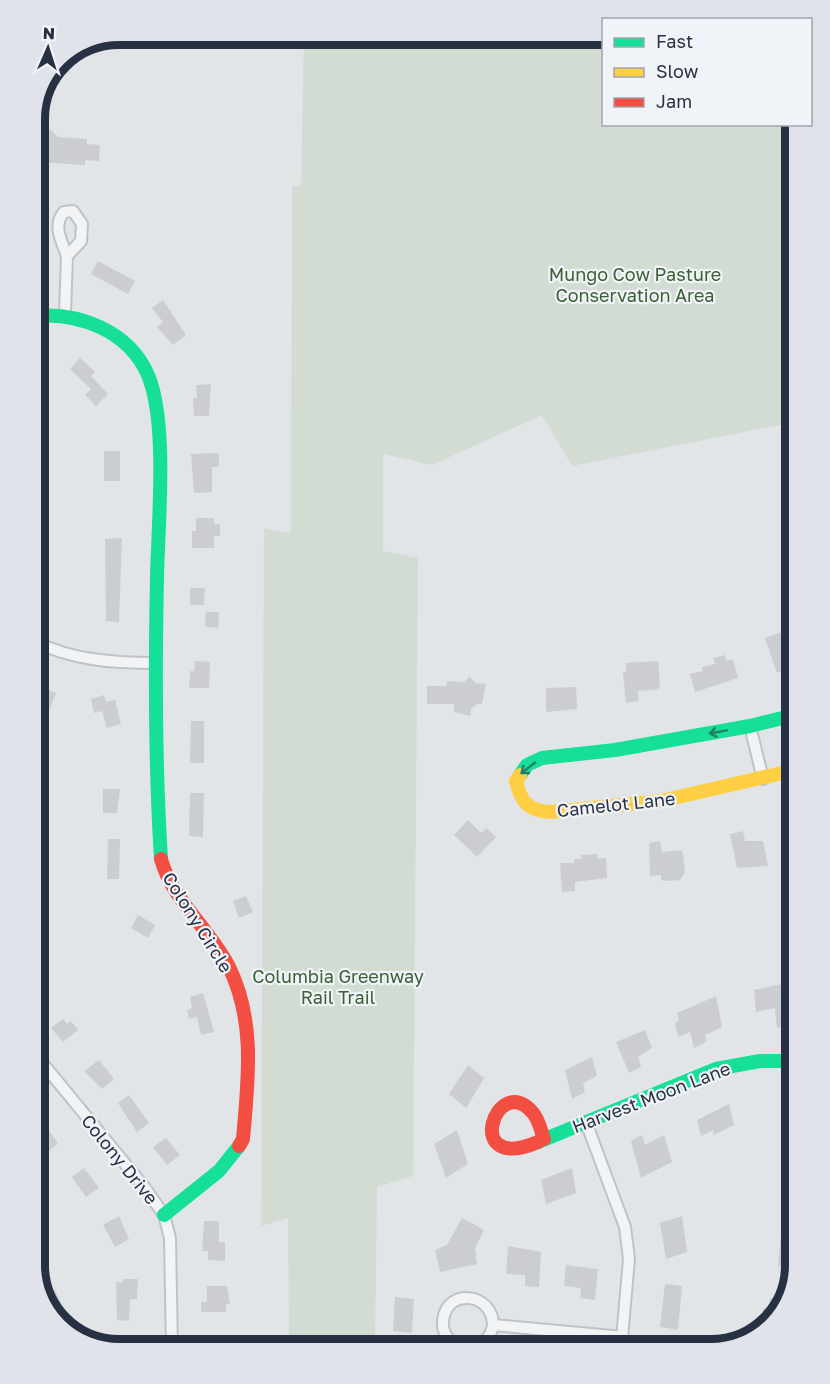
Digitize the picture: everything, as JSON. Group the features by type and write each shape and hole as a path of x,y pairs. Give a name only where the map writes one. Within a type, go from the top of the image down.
{"street":[{"path":"65,313 67,256"},
{"name":"Colony Circle","path":"45,315 65,313 110,332 130,346 142,360 153,389 158,415 159,448 155,663 156,785 161,860 168,879 229,968 245,1013 250,1052 245,1130 238,1149 224,1166 164,1215"},
{"path":"45,647 63,655 110,663 155,663"},
{"name":"Camelot Lane","path":"785,717 750,726 615,750 542,758 527,765 516,781 522,801 533,810 553,812 704,794 785,773"},
{"path":"750,726 764,778"},
{"name":"Harvest Moon Lane","path":"544,1139 720,1068 751,1060 785,1061"},
{"name":"Colony Drive","path":"45,1067 145,1188 164,1215 170,1238 172,1339"},
{"path":"586,1122 625,1227 629,1258 622,1339"},
{"path":"450,1339 445,1333 443,1323 445,1312 452,1303 467,1298 478,1299 487,1305 492,1314 493,1325 487,1339"},
{"path":"493,1325 622,1336"}],"green space":[{"path":"304,45 602,45 602,126 785,126 785,424 572,466 542,415 432,465 383,454 383,551 418,558 413,1176 377,1187 375,1339 289,1339 288,1218 261,1226 264,528 291,533 292,187 301,185"}],"building":[{"path":"50,129 58,137 87,139 87,144 100,145 99,161 85,160 85,165 45,162 45,130"},
{"path":"98,261 135,281 128,294 91,274"},
{"path":"163,300 186,335 173,345 157,327 163,322 152,308"},
{"path":"80,358 95,372 91,376 108,394 96,406 85,395 91,389 70,369"},
{"path":"211,384 209,416 194,416 193,398 197,398 196,385"},
{"path":"104,451 120,451 120,481 104,481"},
{"path":"219,453 219,467 212,467 212,492 194,493 191,454"},
{"path":"196,518 214,518 214,524 220,524 220,536 214,536 214,548 192,548 192,531 196,531"},
{"path":"122,538 119,622 106,621 105,539"},
{"path":"190,588 205,588 204,605 190,605"},
{"path":"206,612 219,612 218,628 205,627"},
{"path":"785,631 785,670 777,673 765,638"},
{"path":"725,655 726,661 733,659 738,678 695,692 690,674 703,671 702,667 715,664 713,658"},
{"path":"195,661 210,662 209,688 189,688 190,671 194,671"},
{"path":"658,661 660,685 658,689 638,691 639,701 626,703 623,672 626,672 626,663"},
{"path":"470,677 475,683 486,684 482,704 477,704 471,709 470,716 454,712 454,704 427,704 427,686 446,686 447,681 464,682"},
{"path":"576,687 577,709 546,712 546,688"},
{"path":"45,688 56,693 48,714 45,713"},
{"path":"104,695 106,702 115,700 121,724 107,728 102,711 94,713 91,699"},
{"path":"191,721 204,721 204,763 190,763"},
{"path":"103,789 120,789 117,813 103,813"},
{"path":"190,793 204,793 203,837 189,836"},
{"path":"468,820 481,833 486,828 496,837 477,857 454,835"},
{"path":"743,831 745,841 763,841 768,866 737,868 730,834"},
{"path":"108,839 120,839 119,879 107,879"},
{"path":"660,841 662,852 681,850 685,872 680,880 668,881 661,880 661,875 650,876 649,843"},
{"path":"597,854 597,858 606,858 607,878 575,882 575,891 562,892 560,863 574,863 574,859 581,859 581,855"},
{"path":"246,896 253,912 239,918 233,901"},
{"path":"138,915 155,925 148,938 131,928"},
{"path":"785,983 785,1026 777,1028 775,1008 756,1012 754,990"},
{"path":"203,993 214,1032 201,1035 197,1017 189,1019 187,1010 192,1008 190,997"},
{"path":"716,996 722,1027 705,1035 706,1042 694,1048 690,1032 678,1037 675,1023 679,1021 677,1013"},
{"path":"63,1019 67,1024 71,1021 78,1030 63,1042 51,1028"},
{"path":"645,1030 652,1048 638,1057 641,1067 629,1073 616,1042"},
{"path":"592,1057 597,1076 583,1083 585,1092 572,1099 565,1070"},
{"path":"99,1060 114,1079 102,1089 84,1071"},
{"path":"468,1065 484,1078 466,1108 449,1094"},
{"path":"129,1095 149,1123 137,1132 118,1103"},
{"path":"729,1104 734,1125 714,1135 713,1130 701,1136 697,1120"},
{"path":"45,1126 58,1143 45,1154"},
{"path":"457,1130 468,1164 446,1178 434,1144"},
{"path":"642,1135 645,1145 664,1135 672,1162 641,1178 631,1141"},
{"path":"166,1138 180,1155 167,1165 153,1147"},
{"path":"84,1168 99,1188 86,1197 72,1177"},
{"path":"572,1168 576,1193 546,1204 541,1180"},
{"path":"783,1170 785,1170 785,1206 781,1206"},
{"path":"119,1216 129,1239 115,1247 103,1225"},
{"path":"682,1216 687,1252 666,1259 660,1223"},
{"path":"462,1218 484,1230 475,1248 477,1264 440,1272 435,1250 447,1245"},
{"path":"204,1221 219,1221 219,1242 225,1242 225,1261 208,1260 208,1251 202,1251"},
{"path":"781,1233 785,1233 785,1267 778,1266"},
{"path":"508,1246 541,1252 539,1287 525,1286 525,1275 506,1274"},
{"path":"566,1265 598,1269 595,1300 580,1298 581,1288 564,1286"},
{"path":"123,1279 138,1279 137,1299 130,1299 129,1321 117,1320 116,1282 123,1282"},
{"path":"665,1284 682,1286 678,1330 660,1327"},
{"path":"207,1286 227,1286 230,1304 226,1304 226,1312 201,1312 201,1302 207,1302"},
{"path":"55,1290 70,1321 57,1306 51,1292"},
{"path":"395,1297 414,1299 412,1333 393,1331"},
{"path":"770,1298 777,1298 762,1318 763,1308 769,1309"}],"traffic: fast":[{"path":"45,316 69,317 85,321 115,336 129,347 139,360 148,375 154,395 160,446 156,683 161,859"},
{"path":"520,775 527,765 542,758 615,750 750,726 785,717"},
{"path":"538,1142 716,1069 760,1061 785,1061"},
{"path":"164,1215 219,1171 239,1146"}],"traffic: slow":[{"path":"520,775 516,781 523,800 537,810 551,812 661,801 785,772"}],"traffic: jam":[{"path":"161,859 174,888 221,953 238,988 247,1030 248,1052 243,1139 239,1146"},
{"path":"538,1142 514,1148 499,1145 493,1136 493,1123 498,1112 508,1104 520,1103 533,1113 544,1139"}],"park label":[{"name":"Mungo Cow Pasture Conservation Area","path":"635,284"},
{"name":"Columbia Greenway Rail Trail","path":"338,986"}]}
